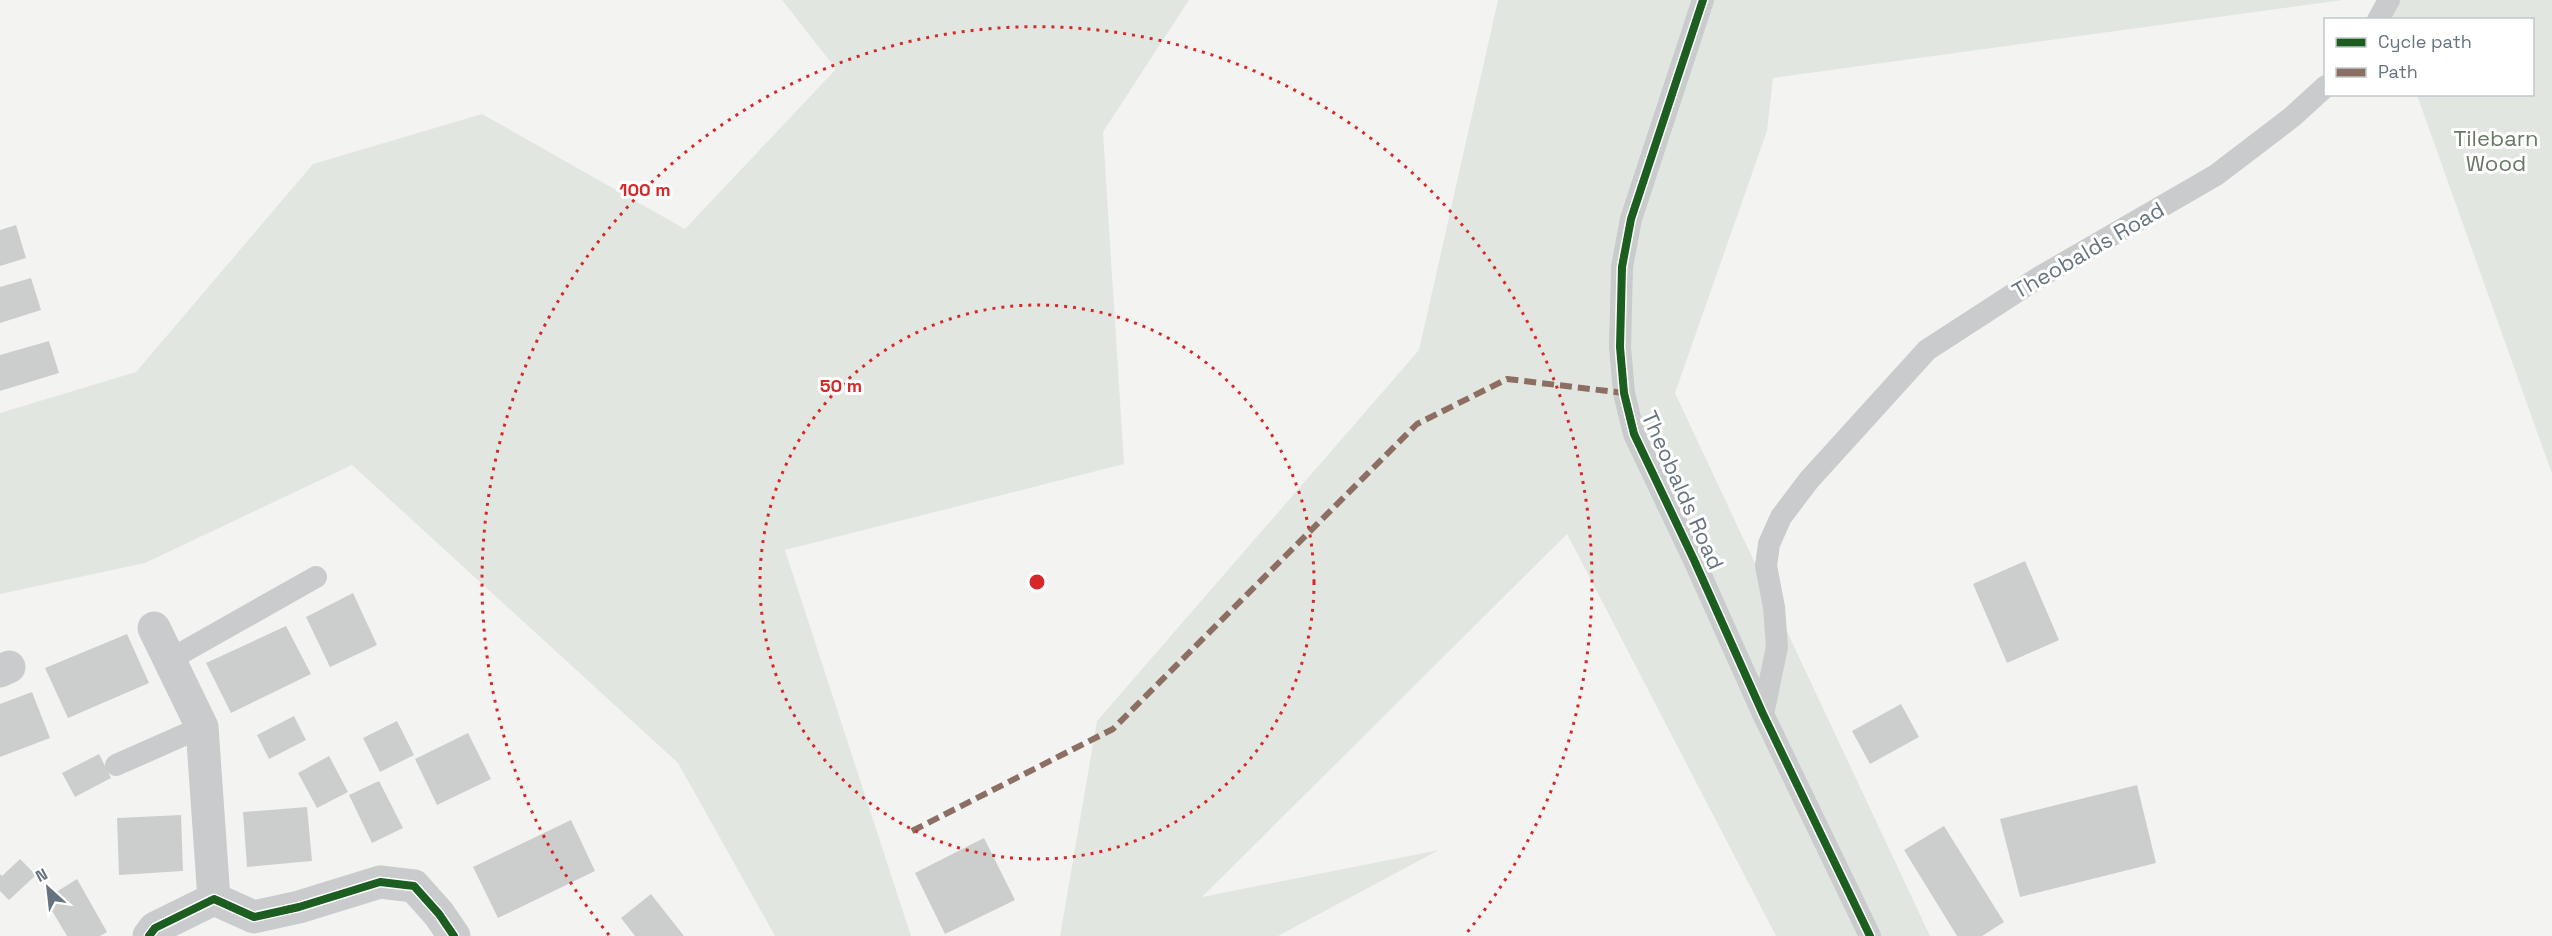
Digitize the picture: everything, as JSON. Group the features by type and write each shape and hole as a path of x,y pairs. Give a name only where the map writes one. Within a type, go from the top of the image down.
{"street":[{"path":"154,628 202,727 214,899"},
{"path":"214,899 254,917 299,907 380,882 414,886 439,914 454,936"},
{"path":"149,936 155,928 214,899"}],"lane":[{"name":"Theobalds Road","path":"1703,0 1631,219 1622,267 1620,347 1624,393 1634,434 1695,560 1763,714 1870,936"},
{"path":"2379,18 2389,0"},
{"name":"Theobalds Road","path":"1763,714 1778,647 1774,607 1766,566 1769,544 1781,517 1809,480 1927,350 2038,278 2216,175 2292,117 2324,87"},
{"path":"169,660 316,577"},
{"path":"116,765 202,727"}],"green space":[{"path":"782,0 1189,0 1103,132 1124,464 785,550 911,936 775,936 678,763 352,465 145,563 0,594 0,413 136,372 313,164 482,114 685,229 836,69"},
{"path":"1498,0 2343,0 1773,78 1767,131 1675,393 1930,936 1776,936 1567,534 1202,897 1439,850 1278,936 1060,936 1097,721 1419,350"},
{"name":"Tilebarn Wood","path":"2383,0 2552,0 2552,474 2417,96 2534,96 2534,18 2390,18"}],"building":[{"path":"16,225 26,258 0,266 0,230"},
{"path":"31,278 41,310 0,323 0,287"},
{"path":"49,341 59,373 0,391 0,355"},
{"path":"2025,561 2059,640 2007,663 1973,584"},
{"path":"353,593 377,645 330,667 306,617"},
{"path":"286,626 311,674 231,713 206,663"},
{"path":"127,634 149,683 68,718 45,668"},
{"path":"32,692 50,738 0,757 0,704"},
{"path":"1901,704 1919,737 1870,764 1852,731"},
{"path":"294,716 306,740 269,759 257,735"},
{"path":"397,721 414,755 380,772 363,738"},
{"path":"468,733 491,779 437,805 415,759"},
{"path":"99,754 111,778 75,797 62,773"},
{"path":"329,756 348,792 317,808 298,773"},
{"path":"379,781 403,828 372,843 349,795"},
{"path":"2137,785 2156,863 2020,897 2000,819"},
{"path":"307,807 312,861 247,867 243,812"},
{"path":"181,815 183,871 119,875 117,818"},
{"path":"571,820 595,871 498,918 473,867"},
{"path":"1944,826 2004,922 1982,936 1957,936 1904,850"},
{"path":"984,838 1015,900 945,934 915,873"},
{"path":"20,859 36,875 9,900 0,891 0,874 2,876"},
{"path":"77,879 107,932 100,936 67,936 45,899"},
{"path":"651,894 684,936 635,936 621,918"}],"marked path":[{"path":"912,831 1113,729 1417,424 1507,379 1624,393"}],"cycle path":[{"path":"1703,0 1631,219 1622,267 1620,347 1624,393 1634,434 1763,714 1870,936"},
{"path":"149,936 155,928 214,899 254,917 299,907 380,882 414,886 439,914 454,936"}]}
